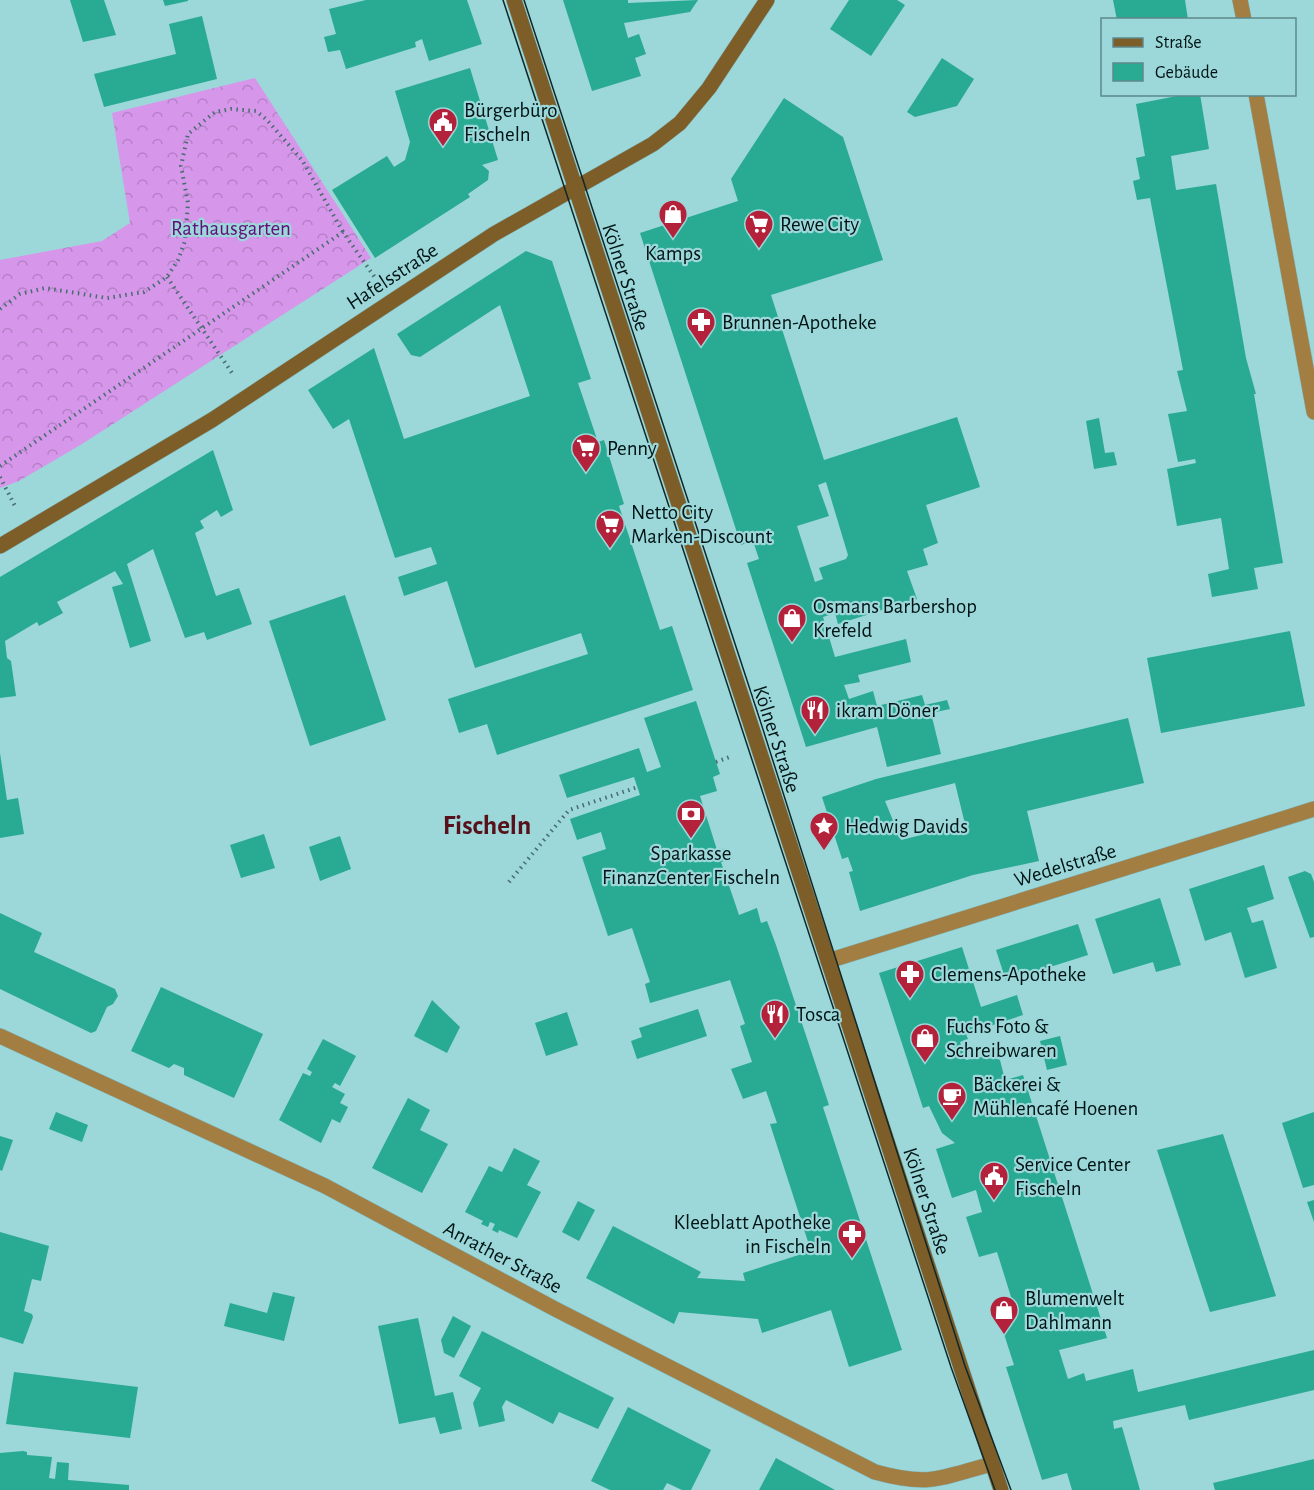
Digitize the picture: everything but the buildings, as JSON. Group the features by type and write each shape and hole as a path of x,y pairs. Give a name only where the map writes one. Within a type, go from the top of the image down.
{"main road":[{"name":"Kölner Straße","path":"514,0 1001,1490"},
{"name":"Hafelsstraße","path":"0,546 212,420 494,234 653,144 680,123 709,88 767,0"}],"street":[{"path":"1240,0 1244,18"},
{"path":"1256,96 1314,412"},
{"name":"Wedelstraße","path":"828,961 1314,808"},
{"name":"Anrather Straße","path":"0,1036 325,1186 557,1310 874,1472 909,1481 935,1480 992,1464"}],"path":[{"path":"0,309 20,294 45,288 107,298 144,292 167,277 178,260 185,241 188,202 181,166 188,134 215,112 231,109 256,111 266,119 302,160 343,232 392,302"},
{"path":"0,466 343,232"},
{"path":"167,277 247,395"},
{"path":"716,762 722,759"},
{"path":"509,882 569,810 638,787"}],"green space":[{"name":"Rathausgarten","path":"255,78 371,258 82,444 19,481 0,488 0,260 102,241 130,223 112,113"}],"tram line":[{"path":"503,0 951,1367 995,1490"},
{"path":"524,0 760,720 965,1366 1011,1490"}],"place":[{"name":"Bürgerbüro Fischeln","path":"443,148"},
{"name":"Kamps","path":"673,240"},
{"name":"Rewe City","path":"759,250"},
{"name":"Brunnen-Apotheke","path":"701,348"},
{"name":"Penny","path":"586,474"},
{"name":"Netto City Marken-Discount","path":"610,550"},
{"name":"Osmans Barbershop Krefeld","path":"792,644"},
{"name":"ikram Döner","path":"815,736"},
{"name":"Sparkasse FinanzCenter Fischeln","path":"691,840"},
{"name":"Hedwig Davids","path":"824,852"},
{"name":"Clemens-Apotheke","path":"910,1000"},
{"name":"Tosca","path":"775,1040"},
{"name":"Fuchs Foto & Schreibwaren","path":"925,1064"},
{"name":"Bäckerei & Mühlencafé Hoenen","path":"952,1122"},
{"name":"Service Center Fischeln","path":"994,1202"},
{"name":"Kleeblatt Apotheke in Fischeln","path":"852,1260"},
{"name":"Blumenwelt Dahlmann","path":"1004,1336"}],"district":[{"name":"Fischeln","path":"487,825"}]}
